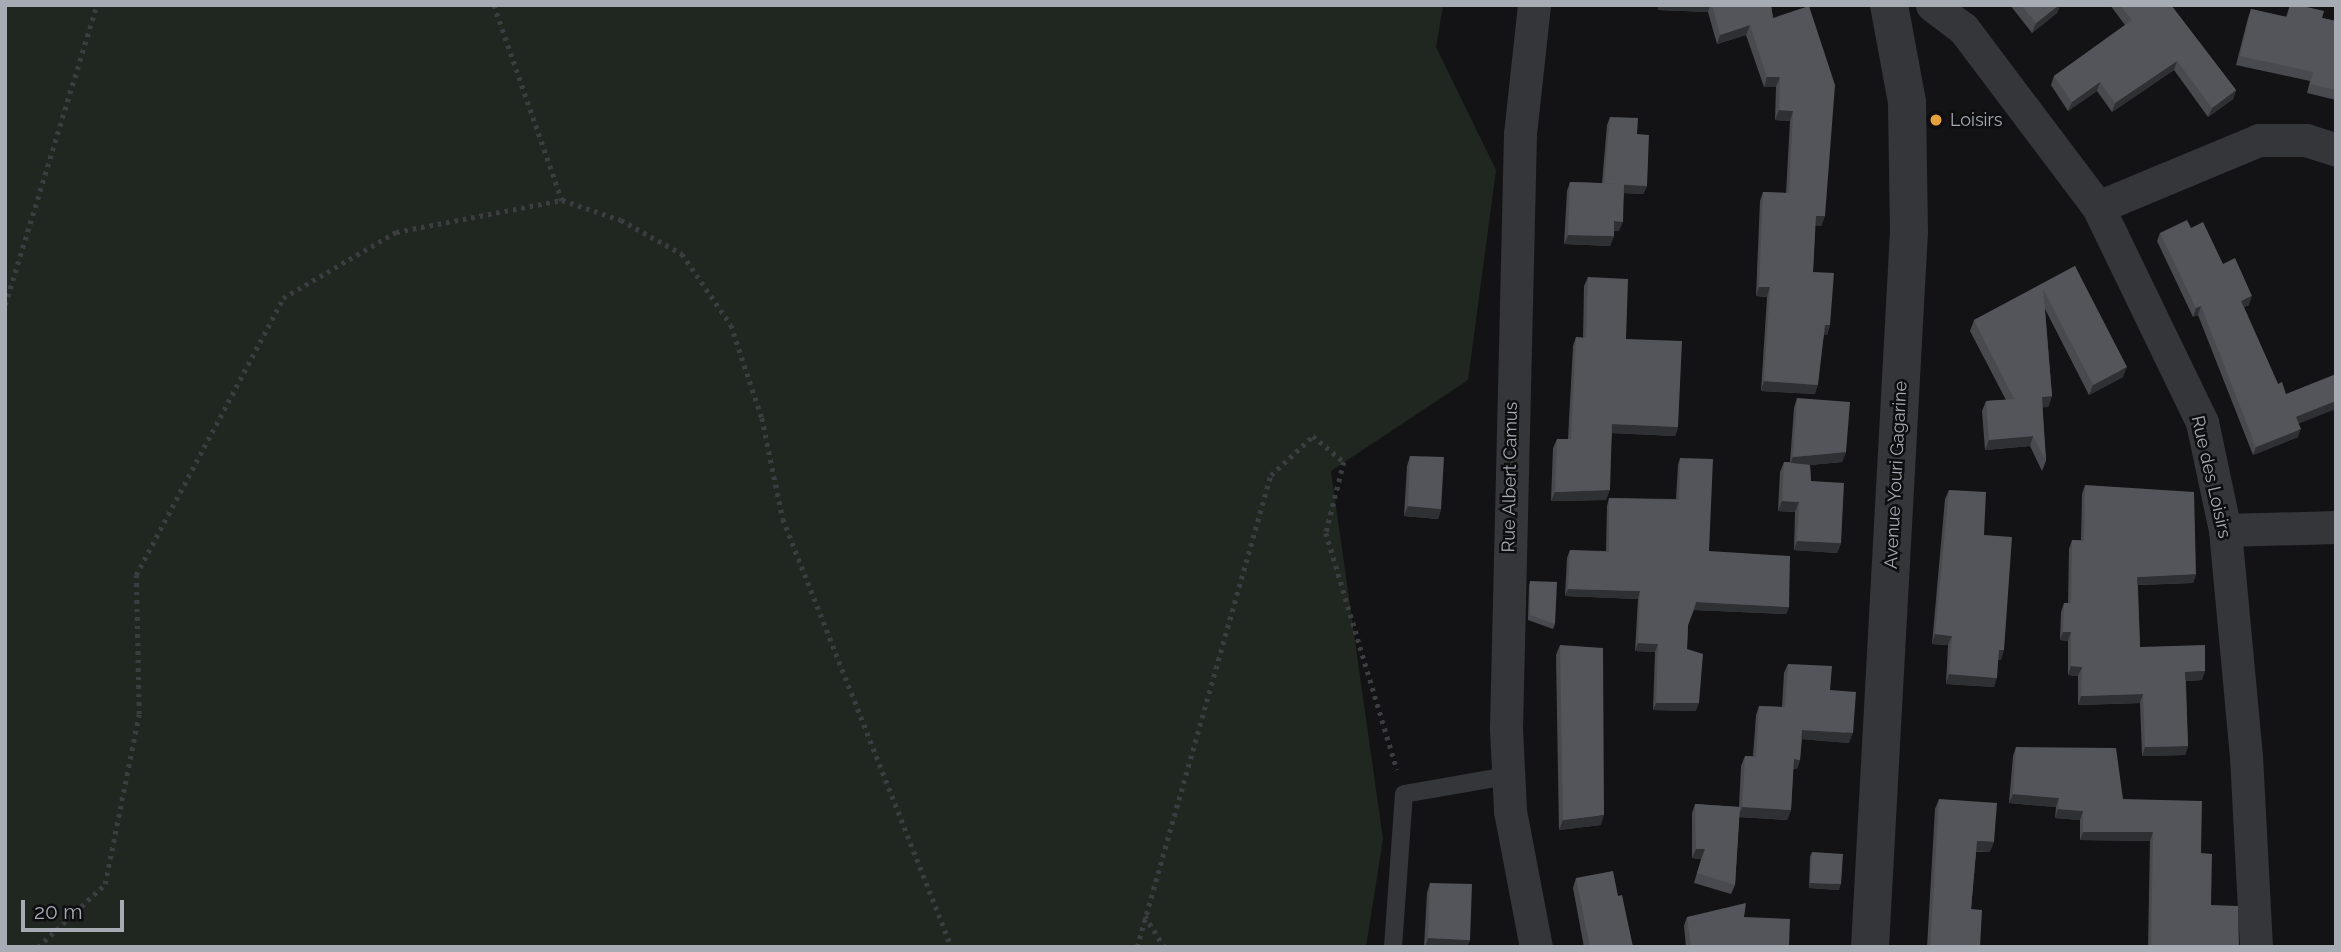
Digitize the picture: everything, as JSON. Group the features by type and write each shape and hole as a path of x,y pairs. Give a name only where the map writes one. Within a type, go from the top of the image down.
{"street":[{"name":"Rue Albert Camus","path":"1534,5 1520,135 1507,776 1510,811 1536,947"},
{"name":"Avenue Youri Gagarine","path":"1870,947 1909,232 1907,103 1889,5"},
{"name":"Rue des Loisirs","path":"1932,5 1963,28 2098,207 2202,422 2225,530 2246,756 2256,947"},
{"path":"2098,207 2259,140 2306,140 2336,150"},
{"path":"2225,530 2336,527"}],"lane":[{"path":"1393,947 1404,794 1507,776"}],"path":[{"path":"5,305 97,5"},
{"path":"494,5 562,201"},
{"path":"38,947 105,884 139,714 136,575 283,298 396,232 562,201 621,220 682,254 731,325 762,418 783,519 952,947"},
{"path":"1137,947 1271,475 1313,436 1344,462 1326,533 1404,794"},
{"path":"1144,915 1164,947"}],"shaded area":[{"path":"5,5 1443,5 1436,47 1496,170 1468,380 1331,471 1383,839 1366,947 5,947"}],"building":[{"path":"1712,5 1771,5 1773,18 1809,6 1835,85 1825,216 1816,216 1813,272 1834,273 1830,325 1825,325 1818,385 1764,381 1770,287 1759,287 1763,192 1789,193 1793,111 1779,110 1780,77 1767,77 1750,25 1720,35"},
{"path":"2021,5 2059,5 2036,23"},
{"path":"2120,5 2171,5 2236,90 2212,108 2177,61 2115,103 2100,82 2072,102 2054,76 2132,20"},
{"path":"2290,5 2324,11 2322,18 2336,21 2336,90 2310,84 2313,72 2240,56 2251,9 2287,17"},
{"path":"1610,117 1638,118 1637,134 1649,135 1647,186 1604,183"},
{"path":"1570,182 1624,184 1623,222 1614,221 1614,236 1568,235"},
{"path":"2187,220 2191,228 2203,222 2223,264 2235,258 2252,296 2241,301 2278,384 2282,382 2286,394 2336,374 2336,401 2296,417 2301,429 2256,447 2201,306 2196,308 2160,233"},
{"path":"2075,266 2127,367 2093,385 2043,289 2052,396 2042,397 2046,461 2033,436 1989,440 1986,401 2014,399 1974,320"},
{"path":"1588,277 1628,279 1626,339 1682,341 1678,427 1612,424 1610,490 1555,492 1557,439 1571,439 1576,337 1586,338"},
{"path":"1797,398 1850,402 1846,452 1793,457"},
{"path":"1410,456 1444,457 1441,509 1408,506"},
{"path":"1680,458 1713,459 1709,551 1790,556 1789,607 1696,602 1688,625 1687,649 1703,654 1699,703 1656,703 1658,644 1638,643 1640,591 1568,589 1570,550 1609,552 1609,498 1679,500"},
{"path":"1784,462 1810,465 1811,481 1844,483 1841,543 1797,541 1799,502 1782,501"},
{"path":"2085,485 2194,492 2196,574 2137,577 2140,647 2205,645 2205,671 2185,672 2188,746 2145,747 2143,694 2081,696 2082,667 2071,666 2071,632 2063,632 2064,603 2071,603 2072,540 2084,541"},
{"path":"1949,490 1986,492 1984,535 2012,537 2004,650 1999,650 1997,678 1949,674 1952,636 1935,634"},
{"path":"1530,581 1557,582 1555,624 1530,615"},
{"path":"1560,645 1603,648 1604,815 1563,820"},
{"path":"1788,664 1832,666 1830,690 1856,692 1853,733 1802,730 1800,760 1794,759 1791,810 1742,807 1745,756 1756,757 1759,706 1785,707"},
{"path":"2016,747 2116,748 2123,799 2202,801 2201,853 2212,854 2211,905 2238,906 2239,947 2151,947 2153,832 2083,832 2083,811 2058,809 2059,798 2013,794"},
{"path":"1939,799 1997,803 1994,842 1977,841 1971,909 1982,910 1980,947 1930,947"},
{"path":"1695,804 1740,807 1735,885 1697,873 1705,849 1696,849"},
{"path":"1812,852 1843,854 1841,884 1810,883"},
{"path":"1613,871 1618,896 1622,895 1633,947 1590,947 1576,878"},
{"path":"1430,883 1472,884 1470,940 1428,938"},
{"path":"1746,903 1744,917 1790,919 1789,947 1691,947 1687,917"}],"place":[{"name":"Loisirs","path":"1936,120"}]}
